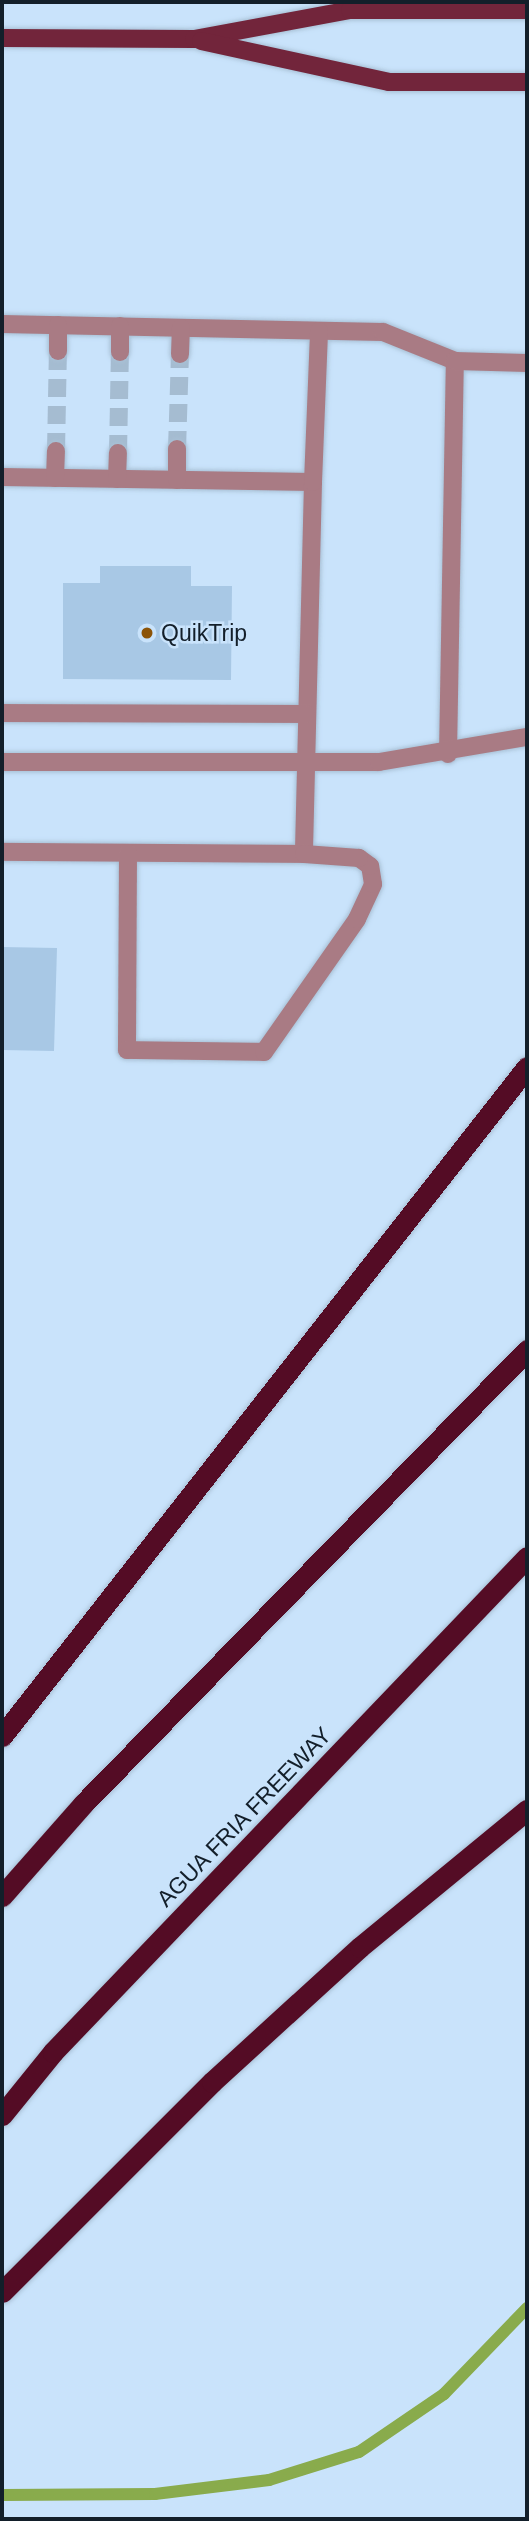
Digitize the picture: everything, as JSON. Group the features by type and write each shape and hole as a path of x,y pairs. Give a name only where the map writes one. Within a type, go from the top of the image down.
{"highway":[{"path":"2,1737 527,1068"},
{"path":"2,1896 83,1804 527,1350"},
{"name":"AGUA FRIA FREEWAY","path":"2,2115 53,2052 527,1557"},
{"path":"2,2292 212,2082 370,1939 527,1810"}],"main road":[{"path":"2,38 194,39 350,10 527,10"},
{"path":"194,39 389,82 527,82"}],"lane":[{"path":"2,324 383,332 455,361 527,363"},
{"path":"58,325 58,351"},
{"path":"120,326 120,352"},
{"path":"180,328 180,354"},
{"path":"304,854 319,331"},
{"path":"448,754 455,361"},
{"path":"177,449 177,480"},
{"path":"55,478 56,451"},
{"path":"117,453 117,479"},
{"path":"2,477 313,482"},
{"path":"2,713 306,714"},
{"path":"2,762 379,762 448,754 527,737"},
{"path":"2,852 304,854 359,858 370,866 373,884 357,919 264,1052 127,1050 128,853"}],"building":[{"name":"QuikTrip","path":"100,566 191,566 191,586 232,586 231,680 63,679 63,583 100,583"},
{"path":"2,947 57,948 54,1051 2,1050"}],"waterway":[{"path":"2,2495 155,2494 269,2480 359,2452 444,2394 527,2308"}],"tunnel":[{"path":"56,451 58,351"},
{"path":"118,453 120,352"},
{"path":"177,449 180,354"}],"place":[{"name":"QuikTrip","path":"147,633"}]}
